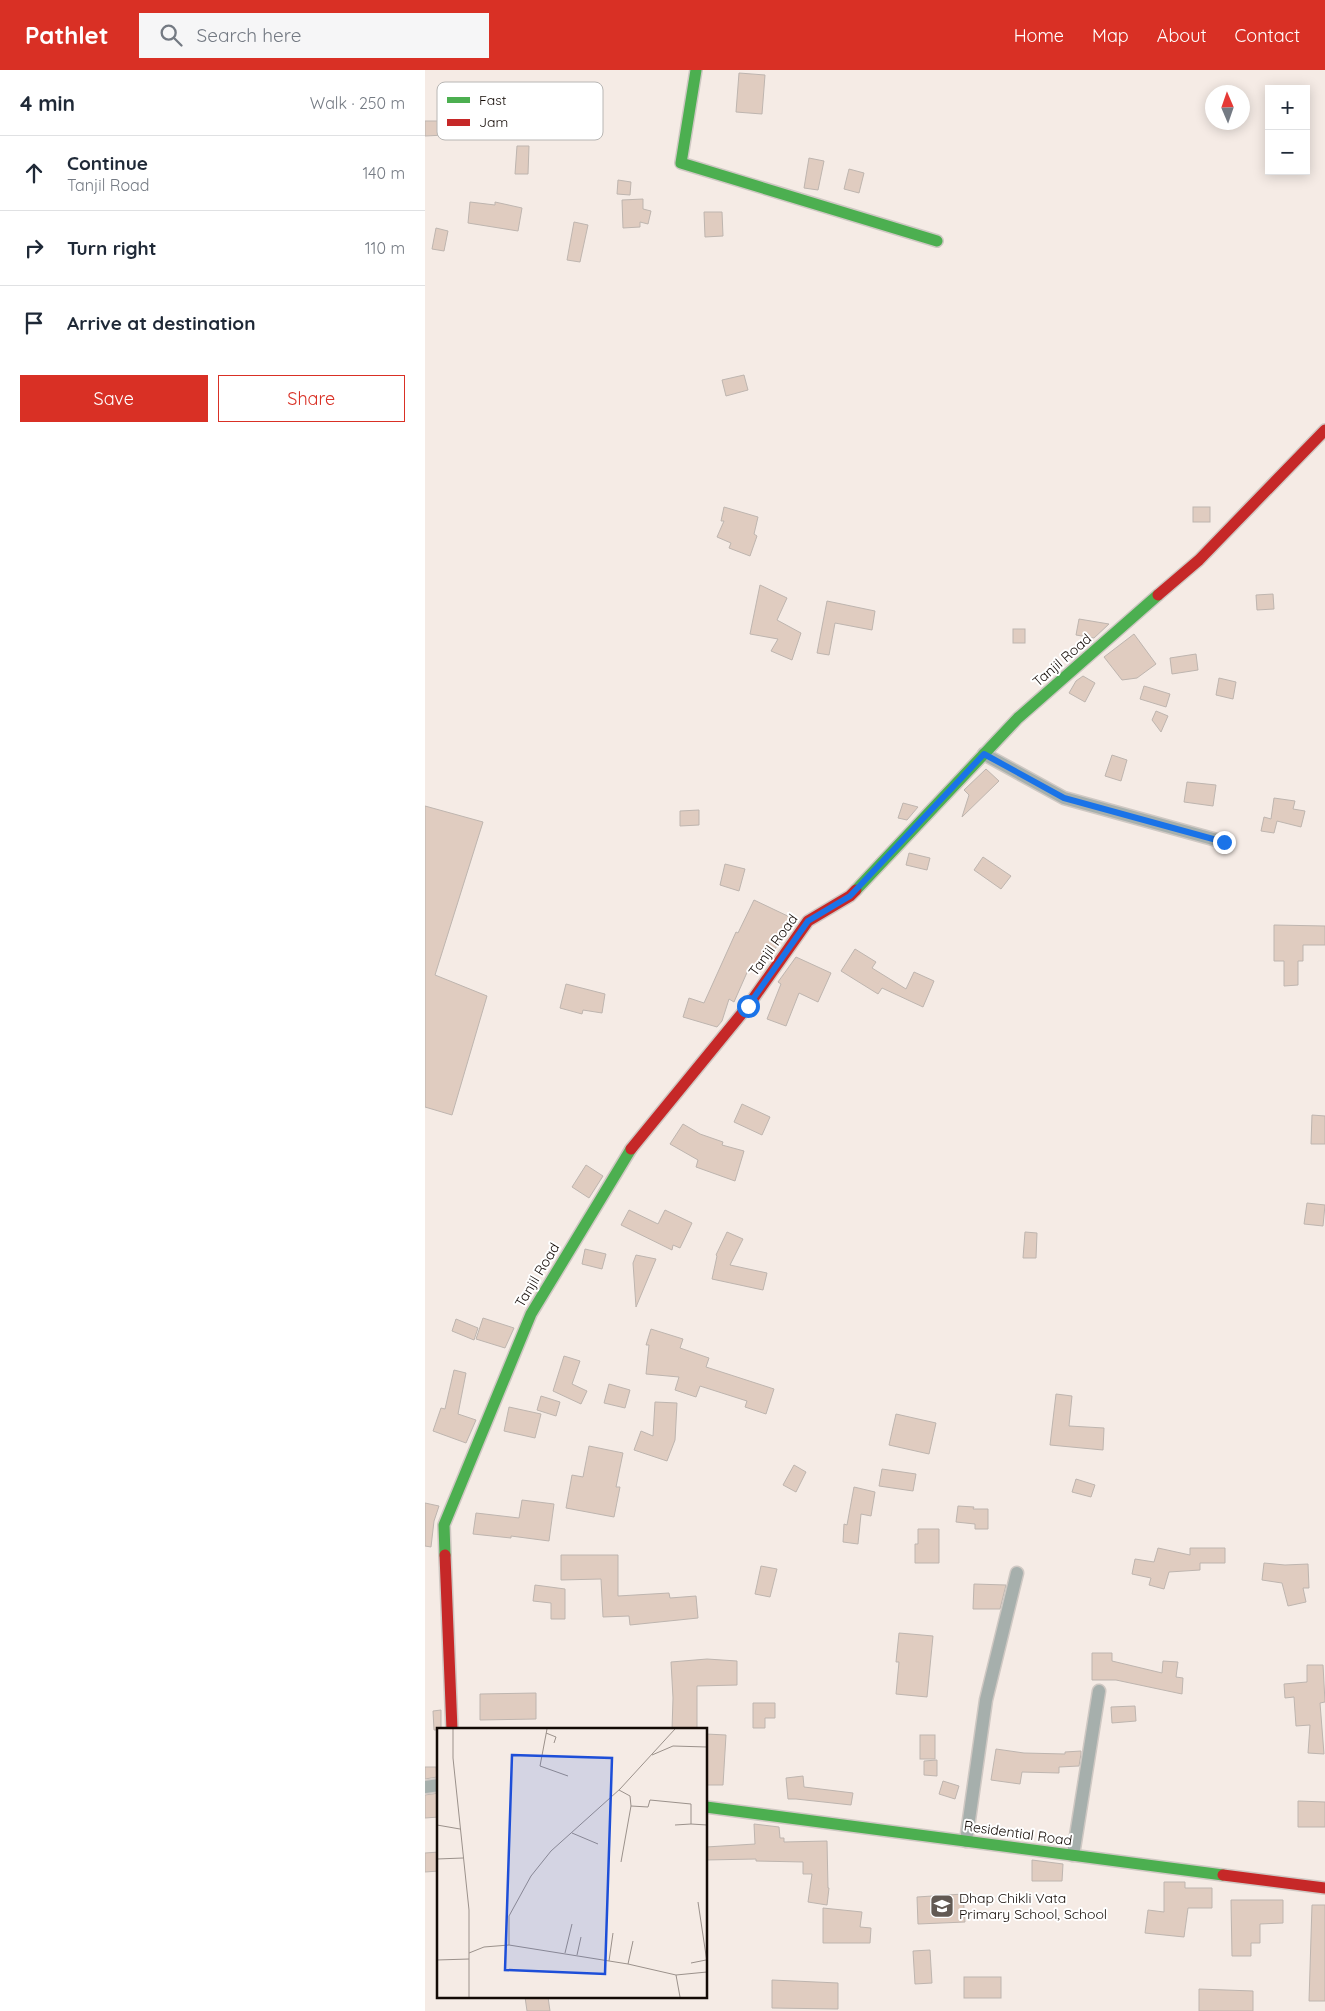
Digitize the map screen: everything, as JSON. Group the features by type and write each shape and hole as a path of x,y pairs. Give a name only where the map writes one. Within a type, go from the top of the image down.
{"street":[{"path":"695,70 681,163 937,241"},
{"name":"Tanjil Road","path":"451,1728 444,1525 531,1314 630,1151 748,1006 808,921 850,896 1018,718 1199,560 1325,430"},
{"path":"984,754 1064,798 1224,842"},
{"path":"966,1841 986,1700 1017,1573"},
{"path":"1073,1855 1099,1690"},
{"name":"Residential Road","path":"707,1807 1325,1888"}],"building":[{"path":"739,73 765,75 762,114 736,112"},
{"path":"425,121 437,121 437,135 425,136"},
{"path":"517,146 529,146 528,174 515,174"},
{"path":"809,158 824,161 818,190 804,188"},
{"path":"849,169 864,173 859,193 844,189"},
{"path":"618,180 631,182 630,195 617,194"},
{"path":"643,199 643,209 651,211 648,224 640,222 640,227 623,228 622,200"},
{"path":"470,202 495,205 495,202 522,208 518,231 468,223"},
{"path":"704,212 722,212 723,236 705,237"},
{"path":"574,222 588,225 580,262 567,260"},
{"path":"436,228 448,231 444,251 432,249"},
{"path":"744,375 748,390 726,396 722,380"},
{"path":"724,507 758,517 754,534 757,536 750,556 729,548 731,543 717,537 724,521 721,521"},
{"path":"1193,507 1210,507 1210,522 1193,522"},
{"path":"760,585 787,598 777,620 801,633 792,660 771,651 778,639 750,634"},
{"path":"1273,594 1274,609 1257,610 1256,595"},
{"path":"827,601 875,611 872,630 835,623 829,655 817,653"},
{"path":"1079,619 1109,624 1094,638 1076,635"},
{"path":"1013,629 1025,629 1025,643 1013,643"},
{"path":"1134,634 1156,664 1137,678 1122,680 1104,657"},
{"path":"1196,654 1198,670 1172,674 1170,658"},
{"path":"1083,676 1095,683 1085,702 1069,693 1076,681"},
{"path":"1219,678 1236,682 1233,699 1216,695"},
{"path":"1144,686 1170,694 1166,707 1140,699"},
{"path":"1156,711 1168,716 1161,732 1152,720"},
{"path":"1112,755 1127,760 1121,781 1105,776"},
{"path":"986,769 999,781 962,817 969,795 964,790"},
{"path":"1187,782 1216,785 1213,806 1184,802"},
{"path":"1274,798 1295,801 1293,809 1305,811 1301,827 1277,821 1274,833 1261,831 1264,817 1271,819"},
{"path":"903,803 918,807 907,820 898,818"},
{"path":"425,806 483,822 435,975 487,996 452,1115 425,1107"},
{"path":"699,810 699,825 680,826 680,811"},
{"path":"909,853 930,858 927,870 906,865"},
{"path":"983,857 1011,876 1001,889 974,870"},
{"path":"725,864 745,869 739,891 720,885"},
{"path":"754,900 794,919 789,929 758,973 749,968 734,1002 729,999 722,1021 717,1027 683,1017 689,998 704,1003 736,932 738,933"},
{"path":"1274,925 1325,926 1325,945 1303,945 1303,961 1298,961 1298,985 1284,986 1284,961 1274,961"},
{"path":"855,949 876,962 872,968 906,989 914,972 934,981 923,1007 882,988 878,994 841,971"},
{"path":"796,957 831,973 818,1002 799,993 786,1026 767,1019 781,984 778,982"},
{"path":"566,984 605,994 602,1013 583,1010 582,1014 560,1008"},
{"path":"742,1104 770,1117 762,1135 734,1122"},
{"path":"1312,1115 1325,1116 1325,1144 1311,1144"},
{"path":"683,1124 700,1134 723,1142 722,1145 744,1151 735,1181 696,1167 698,1160 670,1144"},
{"path":"586,1165 603,1176 589,1198 572,1187"},
{"path":"1307,1203 1325,1205 1323,1226 1304,1224"},
{"path":"629,1210 658,1224 665,1210 692,1223 680,1248 673,1245 672,1250 621,1225"},
{"path":"727,1232 743,1239 730,1265 767,1273 763,1290 712,1279 716,1255"},
{"path":"1025,1232 1037,1233 1036,1258 1023,1258"},
{"path":"585,1249 606,1254 602,1269 582,1264"},
{"path":"636,1255 656,1259 636,1307 633,1263"},
{"path":"483,1318 514,1328 505,1348 476,1339"},
{"path":"456,1319 478,1328 474,1340 452,1331"},
{"path":"651,1329 683,1339 680,1348 709,1358 706,1367 774,1389 766,1414 745,1407 747,1401 700,1386 696,1397 675,1390 679,1377 646,1374 649,1345 646,1345"},
{"path":"564,1356 580,1361 572,1384 587,1391 581,1404 553,1391"},
{"path":"454,1370 466,1373 458,1414 476,1420 466,1443 433,1431 441,1408 445,1409"},
{"path":"609,1384 630,1390 625,1408 604,1403"},
{"path":"1056,1394 1072,1396 1069,1426 1104,1428 1103,1450 1050,1445"},
{"path":"541,1396 560,1402 556,1416 537,1410"},
{"path":"655,1402 677,1403 675,1440 667,1461 634,1450 641,1431 653,1436"},
{"path":"509,1407 541,1414 535,1438 504,1431"},
{"path":"896,1414 936,1423 929,1454 889,1445"},
{"path":"589,1446 623,1453 616,1487 620,1487 614,1517 566,1508 572,1475 583,1477"},
{"path":"794,1465 806,1472 796,1492 783,1485"},
{"path":"882,1469 916,1474 913,1491 879,1486"},
{"path":"1076,1479 1095,1485 1091,1497 1072,1492"},
{"path":"854,1487 875,1492 871,1516 861,1514 858,1544 843,1542 844,1524 847,1525"},
{"path":"522,1500 554,1504 549,1541 473,1534 476,1513 519,1518"},
{"path":"425,1503 439,1506 434,1521 431,1547 425,1546"},
{"path":"958,1506 988,1509 988,1529 975,1529 975,1524 956,1522"},
{"path":"918,1529 939,1529 939,1563 915,1563 915,1544 918,1544"},
{"path":"1158,1548 1190,1555 1190,1548 1225,1548 1225,1563 1200,1563 1200,1570 1169,1572 1164,1589 1149,1585 1151,1578 1132,1574 1135,1559 1154,1562"},
{"path":"561,1555 618,1555 618,1596 669,1593 670,1598 696,1596 698,1618 630,1625 629,1616 603,1617 601,1579 561,1580"},
{"path":"1264,1563 1285,1565 1308,1564 1309,1588 1303,1588 1306,1602 1288,1606 1282,1583 1262,1580"},
{"path":"761,1566 777,1569 770,1597 755,1594"},
{"path":"974,1584 1006,1585 1000,1609 973,1609"},
{"path":"535,1585 565,1589 565,1619 551,1619 551,1603 533,1601"},
{"path":"899,1633 933,1636 927,1697 896,1694 899,1662 896,1662"},
{"path":"1092,1653 1112,1653 1112,1661 1162,1673 1163,1661 1178,1662 1176,1677 1183,1678 1182,1694 1116,1680 1092,1680"},
{"path":"707,1659 737,1661 737,1685 697,1686 697,1728 672,1728 671,1662"},
{"path":"1307,1665 1323,1665 1325,1702 1320,1703 1324,1754 1308,1753 1310,1725 1296,1726 1294,1697 1285,1698 1284,1684 1307,1682"},
{"path":"536,1693 536,1719 480,1720 480,1694"},
{"path":"753,1703 775,1703 775,1718 765,1718 765,1728 753,1728"},
{"path":"1135,1706 1136,1721 1112,1723 1111,1707"},
{"path":"441,1710 441,1728 437,1728 437,1730 434,1730 433,1711"},
{"path":"707,1734 726,1735 723,1785 707,1785"},
{"path":"920,1735 935,1735 935,1759 920,1759"},
{"path":"996,1749 1024,1753 1065,1754 1065,1752 1081,1751 1081,1754 1079,1766 1059,1767 1059,1773 1022,1772 1020,1784 991,1780"},
{"path":"937,1760 937,1776 924,1775 924,1761"},
{"path":"425,1767 436,1767 437,1777 425,1779"},
{"path":"803,1776 804,1787 853,1793 851,1805 788,1799 786,1778"},
{"path":"943,1781 959,1786 955,1799 939,1794"},
{"path":"437,1793 437,1817 425,1818 425,1795"},
{"path":"1298,1801 1325,1802 1325,1827 1298,1827"},
{"path":"754,1824 779,1827 780,1838 784,1838 784,1842 827,1841 829,1888 827,1905 808,1902 812,1874 803,1874 803,1862 756,1861 756,1859 707,1860 707,1847 755,1844"},
{"path":"437,1852 437,1871 425,1872 425,1853"},
{"path":"1032,1860 1063,1864 1062,1881 1032,1881"},
{"path":"1164,1882 1185,1882 1185,1888 1212,1888 1212,1908 1188,1908 1184,1937 1145,1933 1148,1910 1164,1912"},
{"path":"963,1894 965,1922 918,1924 917,1897"},
{"path":"1231,1900 1283,1900 1283,1923 1260,1924 1260,1943 1251,1943 1251,1956 1232,1956"},
{"path":"1312,1905 1325,1905 1325,2001 1309,2001"},
{"path":"823,1908 862,1912 860,1927 871,1928 870,1943 823,1943"},
{"path":"930,1950 932,1983 915,1984 913,1951"},
{"path":"964,1977 1001,1977 1001,1998 964,1998"},
{"path":"772,1980 838,1983 838,2009 772,2008"},
{"path":"1199,1989 1253,1991 1253,2011 1199,2011"},
{"path":"525,1998 548,1998 550,2011 527,2011"}],"traffic: fast":[{"path":"696,70 681,163 937,241"},
{"path":"856,890 1018,718 1158,595"},
{"path":"445,1555 444,1525 531,1314 631,1149"},
{"path":"707,1807 1223,1875"}],"traffic: jam":[{"path":"1158,595 1199,560 1325,430"},
{"path":"631,1149 748,1006 808,921 850,896 856,890"},
{"path":"445,1555 452,1728"},
{"path":"1223,1875 1325,1888"}],"place":[{"name":"Dhap Chikli Vata Primary School, School","path":"942,1906"}],"route":[{"path":"748,1006 808,921 850,896 984,754 1064,798 1224,842"}]}
